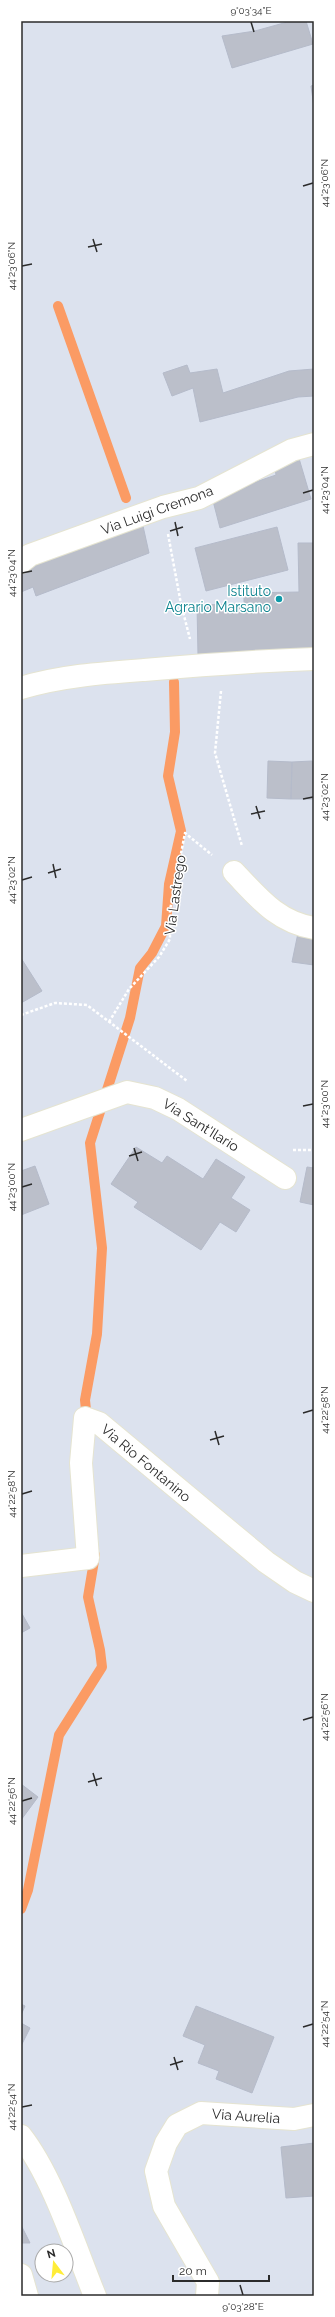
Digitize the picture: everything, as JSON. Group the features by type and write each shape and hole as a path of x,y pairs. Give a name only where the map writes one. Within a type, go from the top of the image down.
{"street":[{"name":"Via Luigi Cremona","path":"21,562 30,555 163,507 199,498 292,450 314,444"},
{"path":"21,688 36,683 113,672 314,659"},
{"path":"234,872 273,912 302,926 314,928"},
{"name":"Via Sant'Ilario","path":"21,1130 127,1092 155,1098 178,1109 285,1178"},
{"name":"Via Rio Fontanino","path":"21,1566 88,1558 81,1463 85,1418 99,1423 266,1562 295,1582 314,1591"},
{"name":"Via Aurelia","path":"206,2296 208,2282 164,2206 156,2171 166,2143 177,2125 201,2113 294,2119 314,2115"},
{"path":"21,2136 30,2148 54,2196 95,2296"},
{"path":"21,2275 27,2296"}],"path":[{"path":"163,507 181,604 190,666"},
{"path":"221,687 215,753 242,847 234,872"},
{"name":"Via Lastrego","path":"21,1015 55,1003 62,1003 87,1006 109,1022 129,989 159,957 170,939 170,910 185,833 234,872"}],"building":[{"path":"291,21 306,21 313,44 232,68 222,36 255,31"},
{"path":"314,85 314,107 311,86"},
{"path":"187,365 190,373 217,369 223,393 289,371 314,369 314,396 298,397 200,422 193,388 172,396 163,373"},
{"path":"298,455 311,499 220,528 212,497 276,475 275,468"},
{"path":"141,517 149,553 36,596 33,587 21,592 21,572 25,564"},
{"path":"277,527 288,570 206,591 195,548"},
{"name":"Istituto Agrario Marsano","path":"298,543 314,543 314,652 198,655 197,605 244,604 244,593 299,592"},
{"path":"268,761 292,762 291,799 267,798"},
{"path":"312,761 314,799 291,799 292,762"},
{"path":"298,933 314,935 314,965 292,962"},
{"path":"21,958 42,991 21,1003"},
{"path":"136,1147 162,1163 167,1156 203,1179 216,1159 245,1177 231,1198 250,1210 236,1232 220,1222 201,1250 134,1207 138,1202 111,1184"},
{"path":"35,1166 49,1204 21,1215 21,1171"},
{"path":"307,1167 314,1168 314,1205 300,1202"},
{"path":"21,1612 30,1628 21,1633"},
{"path":"21,1784 38,1797 21,1820"},
{"path":"21,2004 25,2006 21,2015"},
{"path":"196,2006 274,2037 252,2093 216,2079 219,2071 198,2063 205,2045 183,2036"},
{"path":"21,2023 30,2028 21,2046"},
{"path":"314,2143 314,2196 286,2198 281,2147"},
{"path":"21,2225 30,2243 21,2243"}],"waterway":[{"path":"58,306 126,498"},
{"path":"87,1420 85,1400 97,1334 102,1248 90,1143 130,1018 140,968 152,953 166,926 169,884 181,831 168,776 175,732 174,682"},
{"path":"21,1909 28,1890 59,1735 102,1667 100,1650 88,1597 95,1555"}],"place":[{"name":"Istituto Agrario Marsano","path":"279,599"}]}
